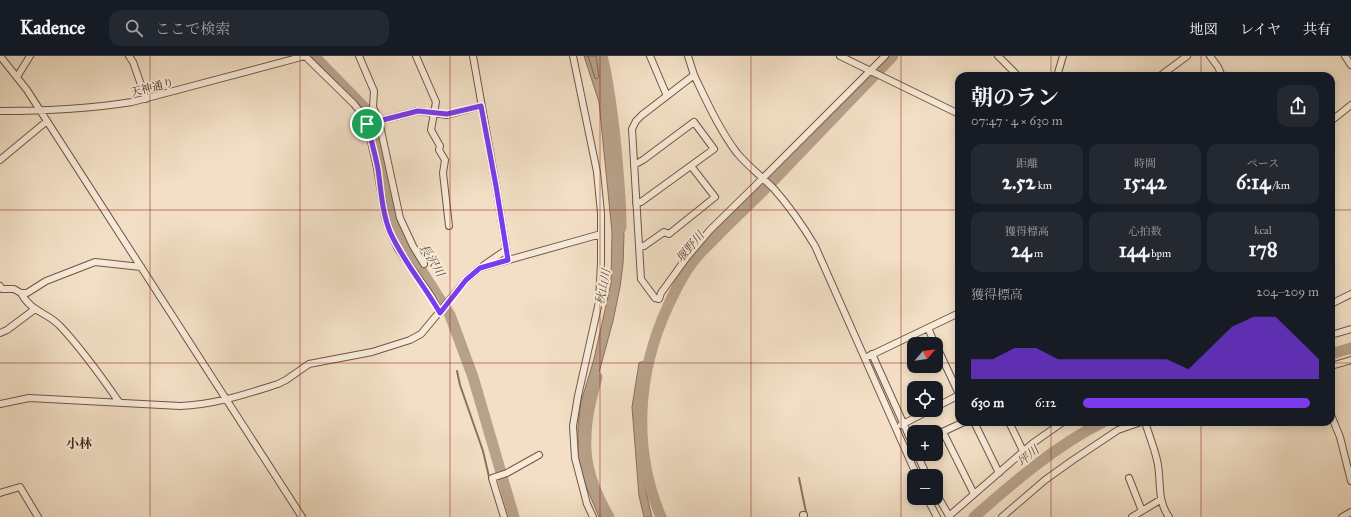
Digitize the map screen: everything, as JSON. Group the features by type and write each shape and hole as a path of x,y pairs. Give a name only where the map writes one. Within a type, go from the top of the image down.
{"street":[{"path":"0,56 17,77 47,121 302,517"},
{"path":"17,77 30,56"},
{"path":"129,56 133,62 146,100"},
{"path":"305,56 354,104 368,124 385,217 390,232 398,249 431,296 440,312"},
{"name":"天神通り","path":"0,111 40,111 105,106 146,100 305,56"},
{"path":"359,56 374,91 374,107 379,121 400,218 413,246 424,264"},
{"path":"416,56 436,102 431,130 440,146 439,150 444,160 443,173 449,226"},
{"path":"473,56 508,260"},
{"path":"573,56 597,172 601,213 599,302 578,396 573,426 575,458 587,504 593,517"},
{"path":"650,56 667,96"},
{"path":"688,56 694,75 712,113 729,141 739,155 783,199 815,246 914,469"},
{"path":"840,56 955,112"},
{"path":"694,75 636,121 632,130 641,279 655,298 659,298 687,257 710,230 884,56"},
{"path":"998,56 1014,72"},
{"path":"1058,72 1063,56"},
{"path":"1165,72 1187,56"},
{"path":"1210,56 1218,66 1220,72"},
{"path":"1345,56 1351,65"},
{"path":"1335,118 1351,105"},
{"path":"368,124 418,111 447,114 481,106"},
{"path":"0,160 47,121"},
{"path":"634,165 694,122 714,149 641,202 636,203"},
{"path":"639,247 644,246 664,232 669,234 715,197 691,166"},
{"path":"480,268 601,234"},
{"path":"0,404 29,398 187,406 227,400 278,384 309,364 372,352 410,340 421,334 466,280 506,250"},
{"path":"21,293 26,293 46,281 96,262 141,267"},
{"path":"0,286 2,289 14,289 21,293 26,301 35,309 59,325 106,382 119,402"},
{"path":"1335,302 1351,294"},
{"path":"0,333 7,330 35,309"},
{"path":"865,358 955,314"},
{"path":"928,328 932,337"},
{"path":"1335,334 1351,329"},
{"path":"872,354 907,430"},
{"path":"943,358 955,379"},
{"path":"1335,365 1351,360"},
{"path":"943,403 955,397"},
{"path":"896,427 916,417"},
{"path":"1335,425 1340,437 1350,477"},
{"path":"956,426 943,432 974,494"},
{"path":"976,426 999,473"},
{"path":"1011,426 1023,451"},
{"path":"943,505 949,516 1023,451 1058,426"},
{"path":"1002,517 1045,480 1073,460 1118,430 1130,426"},
{"path":"1146,426 1157,461 1160,500 1168,517"},
{"path":"504,517 492,478 507,473 539,455"},
{"path":"1129,478 1142,511"},
{"path":"0,492 20,486 38,517"},
{"path":"1132,517 1160,500"},
{"path":"930,505 936,517"},
{"path":"1342,517 1351,512"}],"water":[{"path":"584,56 600,56 624,235 623,264 613,321 585,424 584,458 592,485 606,517 599,517 586,486 578,460 578,426 581,402 594,359 611,283 612,232 599,102"},
{"path":"647,360 641,399 640,443 643,473 652,517 644,517 639,496 632,407 639,363"}],"waterway":[{"name":"長沢川","path":"314,56 369,112 376,130 396,227 409,251 450,315 473,377 514,517"},
{"name":"秋山川","path":"602,56 615,138 620,194 621,228"},
{"name":"堰野川","path":"661,517 652,491 646,465 642,438 642,411 650,358 668,306 677,288 687,270 701,252 772,182 893,56"},
{"name":"坪川","path":"1335,353 1351,348"},
{"path":"457,371 460,385 483,451 490,481"},
{"name":"秋山川","path":"597,377 588,414 586,448 589,469 595,489 609,517"},
{"name":"坪川","path":"974,517 1052,453 1096,426"},
{"path":"799,478 807,517"}],"district":[{"name":"小林","path":"79,443"}],"route":[{"path":"481,106 508,260 480,268 466,280 440,313 431,296 398,249 390,232 385,217 377,168 367,124 418,111 447,114 481,106"}]}
